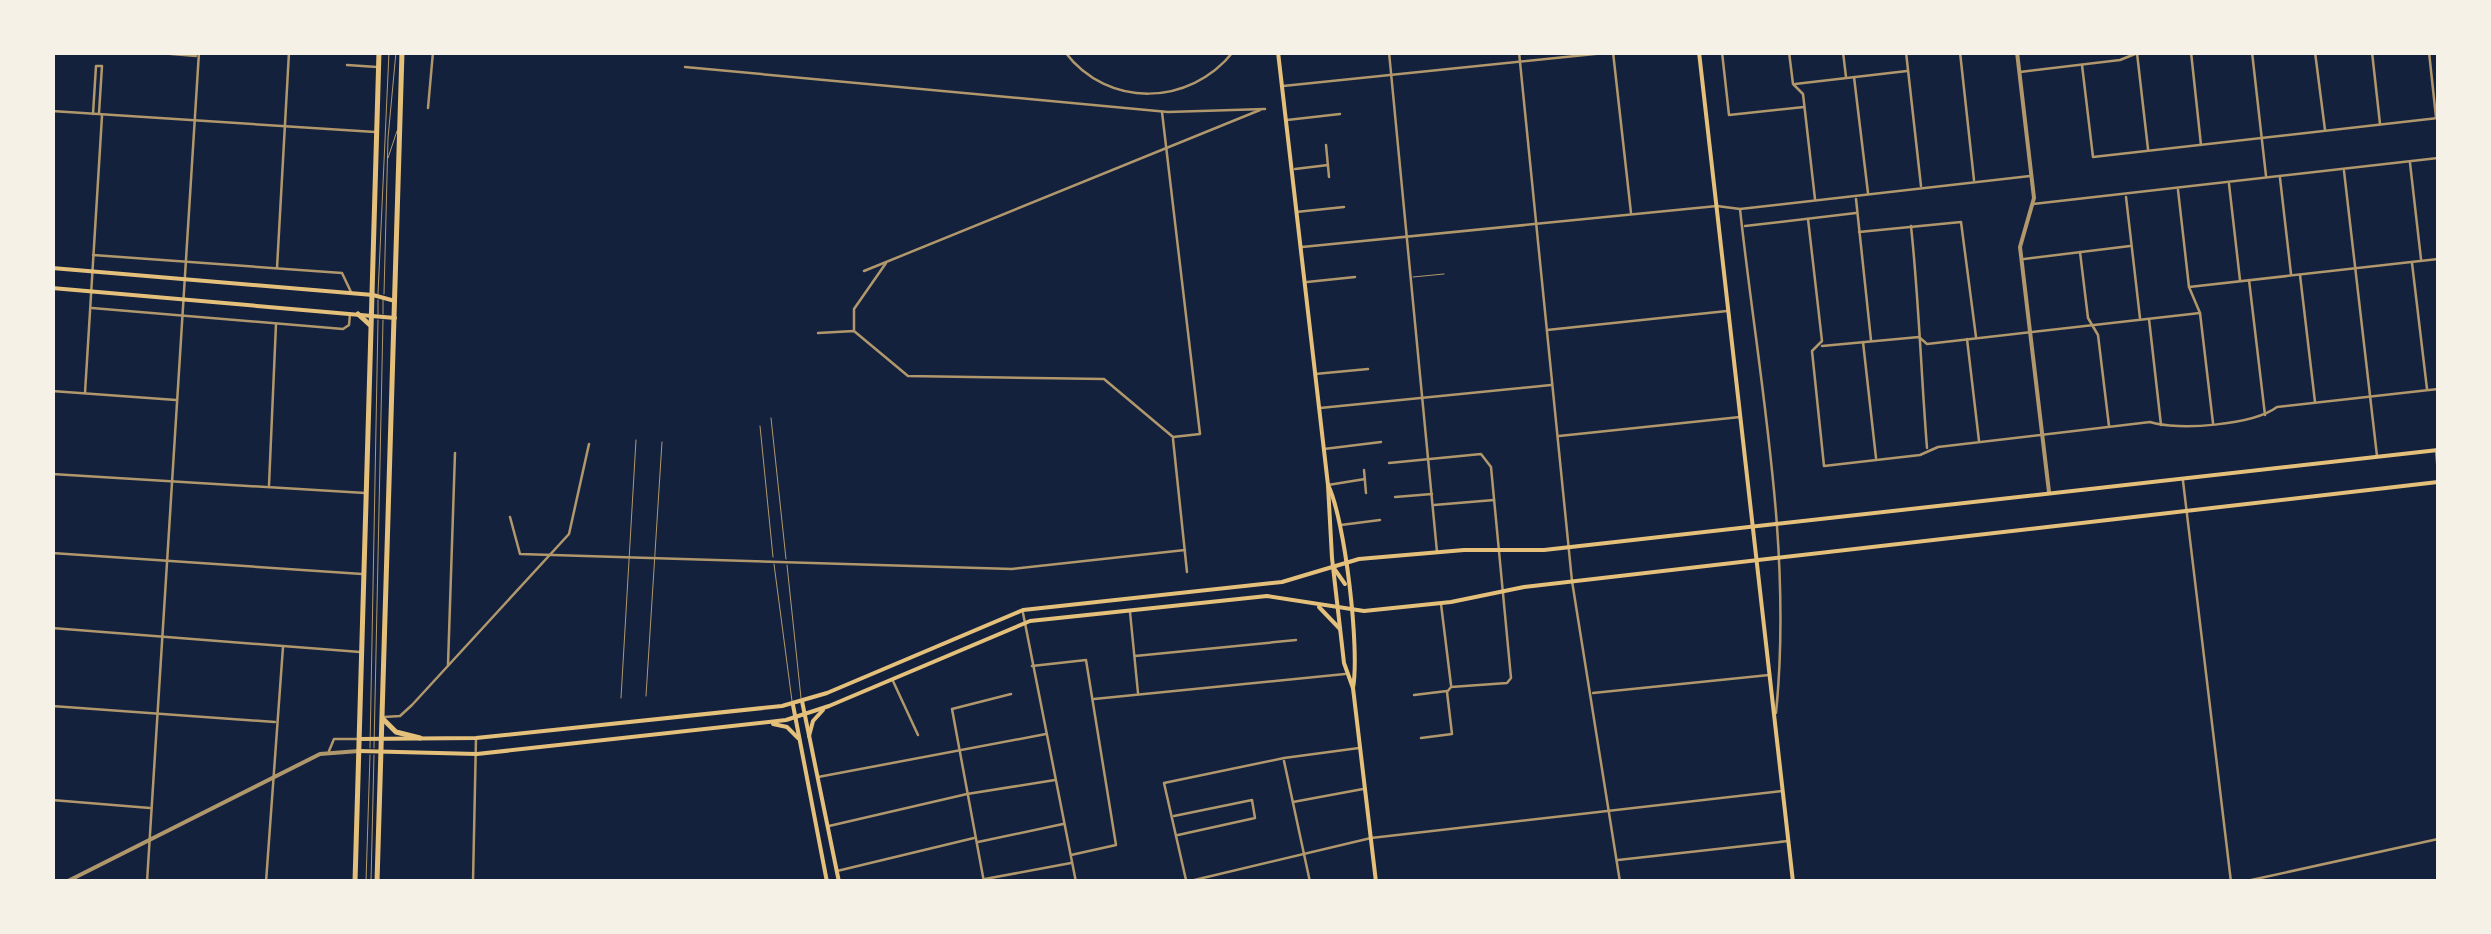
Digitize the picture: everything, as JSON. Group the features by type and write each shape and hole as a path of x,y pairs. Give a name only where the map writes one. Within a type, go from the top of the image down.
{"main road":[{"path":"355,882 372,330 378,316 379,52"},
{"path":"371,882 375,739 383,717 401,118 399,52"},
{"path":"1278,52 1328,485 1332,566 1347,674 1353,688"},
{"path":"1700,52 1793,882"},
{"path":"52,268 378,296 395,302"},
{"path":"52,288 394,318"},
{"path":"354,314 372,330"},
{"path":"359,739 476,738 792,704 1023,610 1282,582 1344,562 1437,552 1568,548 2437,450"},
{"path":"359,751 477,754 795,718 1024,623 1268,596 1338,610 1441,603 1572,581 2438,482"},
{"path":"1328,485 1340,525 1353,688 1376,882"},
{"path":"1332,566 1347,588"},
{"path":"1315,604 1341,631"},
{"path":"942,644 948,655"},
{"path":"802,702 839,882"},
{"path":"792,704 828,882"},
{"path":"809,741 812,722 829,706"},
{"path":"719,714 721,728"},
{"path":"383,717 392,730 420,738"},
{"path":"768,723 787,727 800,742"},
{"path":"454,739 455,754"}],"street":[{"path":"147,882 199,54 148,52"},
{"path":"277,270 288,52"},
{"path":"428,108 433,52"},
{"path":"1065,52 1098,81 1129,92 1156,94 1196,85 1233,52"},
{"path":"1389,52 1437,552"},
{"path":"1519,52 1572,581 1612,810 1620,882"},
{"path":"1282,86 1614,52 1632,214"},
{"path":"1722,52 1729,115 1804,107"},
{"path":"1789,52 1793,84 1803,94 1815,200"},
{"path":"1843,52 1846,78"},
{"path":"1906,52 1922,188"},
{"path":"1960,52 1974,182"},
{"path":"2018,52 2033,204 2020,236 2049,495"},
{"path":"2192,52 2201,145"},
{"path":"2252,52 2266,178"},
{"path":"2315,52 2324,131"},
{"path":"2372,52 2380,124"},
{"path":"2082,64 2093,157 2437,118 2429,52"},
{"path":"2020,72 2124,60 2138,53 2148,151"},
{"path":"347,65 379,67"},
{"path":"85,393 102,66 96,66 98,114"},
{"path":"685,67 1162,112 1271,108"},
{"path":"1793,84 1908,71"},
{"path":"1854,77 1868,194"},
{"path":"864,270 1265,109"},
{"path":"52,111 376,132"},
{"path":"818,334 854,331 908,376 1104,380 1173,436 1200,434 1162,112"},
{"path":"1286,120 1340,114"},
{"path":"1326,146 1330,177"},
{"path":"2033,204 2438,158"},
{"path":"2410,162 2421,261"},
{"path":"1291,169 1328,165"},
{"path":"2344,169 2377,458"},
{"path":"1300,247 1717,206 1740,209 2032,175"},
{"path":"2280,176 2292,276"},
{"path":"2229,182 2240,281"},
{"path":"2178,188 2189,287 2200,313 2214,423"},
{"path":"2126,194 2140,320"},
{"path":"1855,196 1872,341"},
{"path":"1296,212 1344,207"},
{"path":"1740,209 1780,558 1784,631 1775,720"},
{"path":"1742,226 1857,213"},
{"path":"1808,219 1822,341 1812,351 1824,466 1979,442 2150,422 2162,426 2214,423 2265,416 2276,408 2438,389"},
{"path":"1860,232 1956,221 1963,229 1976,338"},
{"path":"1911,226 1928,452"},
{"path":"2022,259 2132,246"},
{"path":"2080,252 2092,325 2098,335 2109,427"},
{"path":"94,255 342,273 351,294"},
{"path":"2189,287 2438,259"},
{"path":"854,331 854,310 886,261"},
{"path":"2412,262 2427,390"},
{"path":"2300,274 2315,403"},
{"path":"1304,282 1355,276"},
{"path":"2250,280 2265,416"},
{"path":"90,308 344,330 354,314"},
{"path":"1547,330 1729,311"},
{"path":"1818,346 1919,337 1967,339 2200,313"},
{"path":"2149,318 2162,426"},
{"path":"269,487 276,324"},
{"path":"1967,339 1979,442"},
{"path":"1863,342 1876,460"},
{"path":"1315,374 1368,369"},
{"path":"1319,408 1552,385"},
{"path":"52,390 177,400"},
{"path":"1557,436 1741,417"},
{"path":"1173,436 1187,572"},
{"path":"1324,448 1381,442"},
{"path":"383,717 400,716 569,534 590,444"},
{"path":"2437,450 2438,473"},
{"path":"448,666 454,452"},
{"path":"1390,463 1484,455 1491,467 1510,680 1414,695"},
{"path":"1364,470 1366,493"},
{"path":"52,474 366,492"},
{"path":"1328,485 1365,480"},
{"path":"2182,480 2231,882"},
{"path":"1395,497 1432,494"},
{"path":"1433,506 1494,500"},
{"path":"510,518 520,554 1012,568 1185,550"},
{"path":"1340,525 1380,520"},
{"path":"52,553 364,574"},
{"path":"1420,738 1452,734 1441,603"},
{"path":"1023,610 1076,882"},
{"path":"1130,611 1139,695"},
{"path":"52,628 362,652"},
{"path":"1134,656 1296,640"},
{"path":"266,882 283,646"},
{"path":"1032,666 1086,660 1116,845 1070,855"},
{"path":"1092,700 1347,674"},
{"path":"1592,694 1770,674"},
{"path":"892,679 918,734"},
{"path":"1011,694 952,709 984,881 1072,862"},
{"path":"52,706 278,722"},
{"path":"816,777 1046,734"},
{"path":"473,882 476,738"},
{"path":"329,751 334,739 359,739"},
{"path":"1360,748 1284,758 1164,783 1186,881 1371,838 1784,791"},
{"path":"66,882 329,751 359,751"},
{"path":"1284,758 1310,882"},
{"path":"827,827 966,794 1055,780"},
{"path":"1292,802 1365,788"},
{"path":"52,800 152,808"},
{"path":"1172,816 1252,800 1255,818 1176,836"},
{"path":"837,871 1064,823"},
{"path":"2242,882 2438,839"},
{"path":"1618,860 1789,841"},
{"path":"1227,872 1228,882"}],"lane":[{"path":"378,296 389,52"},
{"path":"378,296 399,52"},
{"path":"387,161 401,118"},
{"path":"1411,278 1444,274"},
{"path":"375,739 378,316"},
{"path":"371,882 378,316"},
{"path":"771,418 802,702"},
{"path":"760,426 792,704"},
{"path":"620,698 636,440"},
{"path":"646,696 662,442"}]}
